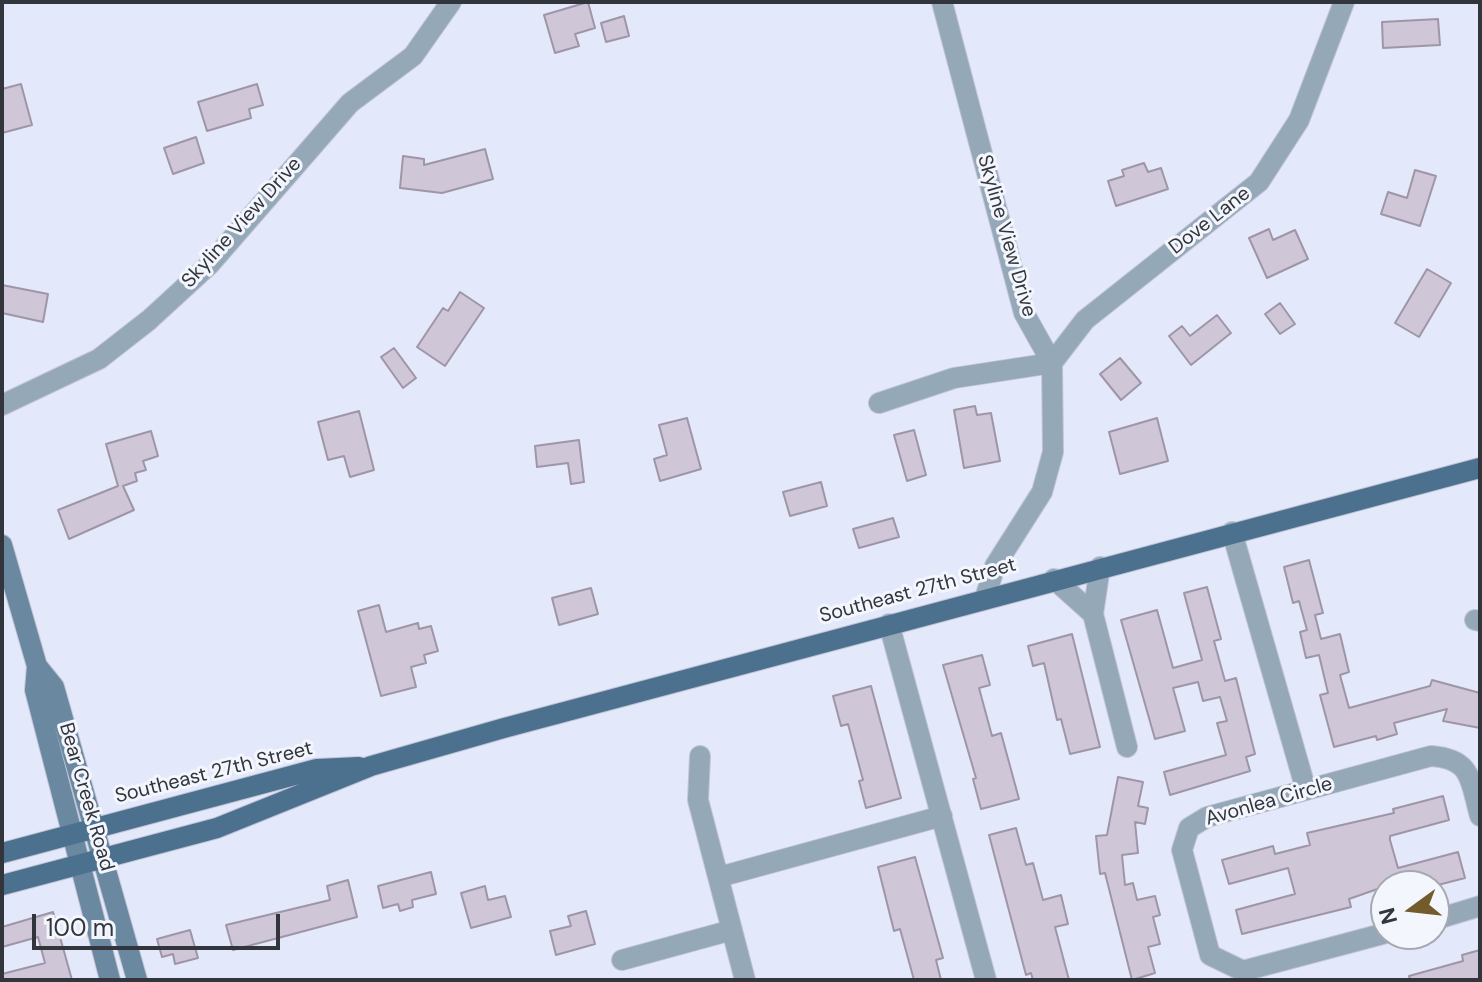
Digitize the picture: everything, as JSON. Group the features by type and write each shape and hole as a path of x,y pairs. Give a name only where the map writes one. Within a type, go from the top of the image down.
{"main road":[{"name":"Southeast 27th Street","path":"2,885 217,828 371,766 1054,579 1480,468"},
{"name":"Southeast 27th Street","path":"2,853 317,769 371,766"}],"street":[{"name":"Skyline View Drive","path":"2,405 99,359 149,320 209,265 350,103 413,56 451,2"},
{"name":"Skyline View Drive","path":"942,2 1024,313 1052,363 1053,452 1042,492 995,566 985,598"},
{"name":"Dove Lane","path":"1052,363 1085,320 1259,182 1299,120 1344,2"},
{"path":"879,403 954,378 1052,363"},
{"path":"1232,532 1306,790"},
{"name":"Bear Creek Road","path":"2,545 37,666 35,690 110,980"},
{"path":"1100,567 1093,614 1127,747"},
{"path":"1054,579 1093,614"},
{"path":"889,624 986,980"},
{"name":"Bear Creek Road","path":"37,666 54,687 137,980"},
{"path":"700,756 698,800 745,980"},
{"name":"Avonlea Circle","path":"1370,937 1243,971 1210,955 1182,850 1189,828 1207,817 1431,756 1453,757 1467,770 1480,816"},
{"path":"719,877 942,816"},
{"path":"1450,915 1480,906"},
{"path":"622,960 732,930"}],"building":[{"path":"588,2 595,28 575,34 579,46 555,53 544,15"},
{"path":"624,16 629,36 606,42 601,23"},
{"path":"1438,19 1440,45 1383,48 1382,22"},
{"path":"21,84 32,125 2,133 2,89"},
{"path":"257,84 263,105 249,109 251,118 207,131 198,102"},
{"path":"196,137 204,163 173,174 164,148"},
{"path":"485,149 493,179 442,193 400,188 403,156 424,159 424,165"},
{"path":"1144,163 1148,172 1161,168 1168,189 1116,206 1108,181 1124,176 1122,170"},
{"path":"1415,170 1436,176 1420,226 1381,214 1388,192 1407,198"},
{"path":"1269,229 1273,240 1295,230 1308,259 1267,278 1249,238"},
{"path":"1427,269 1451,283 1419,337 1395,323"},
{"path":"2,285 48,294 43,322 2,313"},
{"path":"460,292 484,308 445,366 417,347 443,308 448,311"},
{"path":"1280,303 1295,324 1280,334 1265,314"},
{"path":"1217,315 1231,333 1191,365 1169,336 1182,326 1190,336"},
{"path":"394,348 416,378 403,388 381,357"},
{"path":"1120,358 1141,383 1121,400 1100,374"},
{"path":"975,406 977,415 991,413 1000,461 964,468 954,410"},
{"path":"359,411 374,470 350,477 344,456 328,460 318,422"},
{"path":"687,418 701,469 660,481 654,459 667,455 659,425"},
{"path":"1157,418 1168,461 1120,474 1109,432"},
{"path":"914,430 926,475 907,481 894,435"},
{"path":"151,431 158,456 143,461 146,470 135,473 137,481 123,486 134,510 69,539 58,510 118,486 106,444"},
{"path":"579,440 584,482 571,484 568,463 537,467 535,446"},
{"path":"821,482 827,506 790,516 783,492"},
{"path":"893,518 899,537 859,548 853,529"},
{"path":"1309,560 1323,613 1315,615 1321,639 1340,634 1349,672 1340,675 1349,708 1430,686 1432,680 1480,693 1480,728 1443,721 1447,709 1394,723 1397,734 1334,747 1320,695 1328,693 1319,655 1306,658 1300,632 1307,630 1299,601 1293,603 1284,567"},
{"path":"1207,587 1221,639 1214,641 1225,681 1236,678 1255,754 1246,757 1250,771 1170,795 1164,772 1226,755 1217,723 1227,721 1220,697 1203,701 1198,682 1173,688 1185,731 1155,739 1121,620 1157,610 1173,668 1202,660 1184,593"},
{"path":"591,588 598,614 559,625 552,598"},
{"path":"379,605 386,632 418,623 419,629 431,626 438,651 424,655 426,663 411,667 416,687 381,696 358,611"},
{"path":"1072,634 1100,747 1070,754 1061,719 1057,720 1044,663 1033,666 1028,646"},
{"path":"982,655 990,685 979,688 992,736 1001,733 1019,799 981,809 973,779 976,778 943,665"},
{"path":"871,686 901,798 866,808 859,781 863,780 848,724 841,726 833,696"},
{"path":"1118,777 1143,782 1138,806 1148,808 1145,824 1135,822 1138,853 1122,855 1125,885 1133,883 1137,900 1155,896 1160,915 1153,917 1160,944 1148,947 1155,973 1132,980 1105,873 1100,874 1096,836 1107,835"},
{"path":"1443,796 1449,820 1390,836 1390,840 1398,868 1458,852 1465,878 1450,882 1450,870 1370,870 1370,892 1349,899 1351,907 1242,934 1236,910 1295,894 1288,868 1229,884 1222,860 1273,846 1275,854 1310,845 1307,833 1394,813 1393,809"},
{"path":"1016,828 1026,865 1033,863 1043,900 1061,895 1068,924 1055,927 1069,980 1033,980 1031,973 1026,975 989,835"},
{"path":"915,857 943,958 936,960 941,980 914,980 900,929 894,931 878,867"},
{"path":"431,872 436,894 412,900 413,907 400,911 398,904 383,908 378,886"},
{"path":"348,880 357,917 233,950 226,925 330,900 327,886"},
{"path":"485,886 488,900 505,896 511,917 471,928 461,893"},
{"path":"586,911 595,944 556,955 550,931 571,926 568,916"},
{"path":"53,912 72,980 2,980 2,974 45,963 38,937 2,947 2,927"},
{"path":"190,930 198,958 175,964 173,954 162,957 157,939"},
{"path":"1480,950 1480,980 1410,980 1409,976 1463,961 1462,955"}]}
